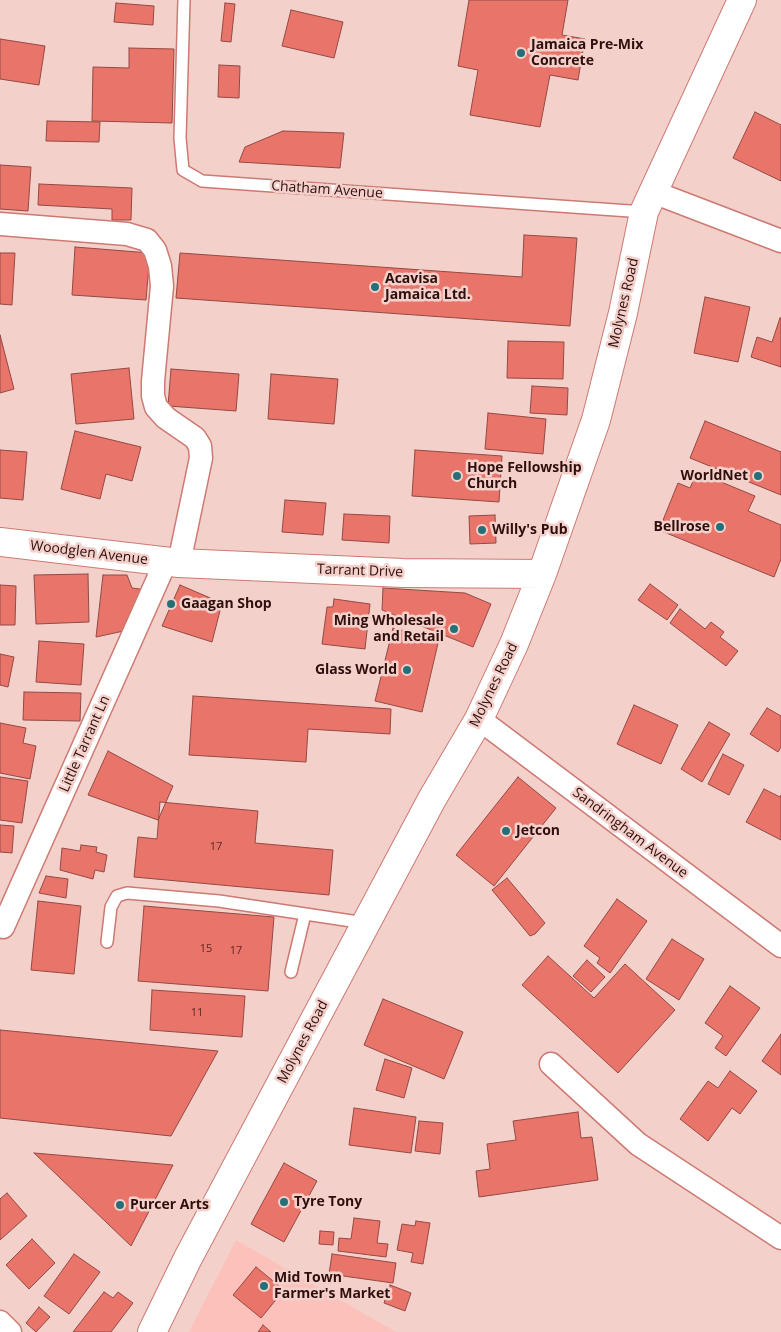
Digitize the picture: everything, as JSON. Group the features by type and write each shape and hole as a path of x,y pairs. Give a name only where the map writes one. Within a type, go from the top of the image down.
{"main road":[{"name":"Molynes Road","path":"152,1332 188,1258 366,923 432,799 478,719 514,644 542,574 596,420 623,314 648,202 742,0"},
{"name":"Woodglen Avenue","path":"0,542 172,562"},
{"name":"Tarrant Drive","path":"172,562 403,572 542,574"}],"street":[{"path":"648,202 781,241"},
{"name":"Little Tarrant Ln","path":"0,224 127,234 147,240 155,250 160,266 162,286 153,396 156,407 166,418 195,438 200,446 201,458 172,562 4,927"},
{"name":"Sandringham Avenue","path":"478,719 781,946"},
{"path":"551,1064 638,1144 781,1238"},
{"path":"0,1322 10,1332"}],"lane":[{"name":"Chatham Avenue","path":"184,0 180,138 183,170 202,181 648,202"},
{"path":"107,942 111,907 117,896 127,893 220,901 366,923"},
{"path":"290,972 305,914"}],"shaded area":[{"name":"Mid Town Farmer's Market","path":"236,1240 396,1332 189,1332"}],"building":[{"name":"Jamaica Pre-Mix Concrete","path":"469,0 568,0 562,35 585,39 578,80 550,75 540,127 470,115 478,70 458,66"},
{"path":"116,3 154,6 153,25 114,22"},
{"path":"225,3 235,4 231,42 221,41"},
{"path":"291,10 343,22 334,58 282,46"},
{"path":"0,39 45,46 39,85 0,79"},
{"path":"129,48 174,49 172,123 92,121 93,67 129,68"},
{"path":"219,65 240,66 239,98 218,97"},
{"path":"755,112 781,125 781,181 733,158"},
{"path":"47,121 100,122 99,142 46,141"},
{"path":"283,131 344,133 340,168 239,162 245,147"},
{"path":"0,165 31,167 28,211 0,209"},
{"path":"39,184 132,188 131,220 112,220 112,209 38,205"},
{"name":"Acavisa Jamaica Ltd.","path":"524,235 577,238 570,326 176,298 180,253 522,277"},
{"path":"75,247 150,253 146,300 72,295"},
{"path":"0,253 15,253 12,305 0,304"},
{"path":"705,297 750,307 738,362 694,353"},
{"path":"780,318 781,367 751,357 757,337 772,342"},
{"path":"0,335 14,389 0,393"},
{"path":"508,341 564,342 563,379 507,378"},
{"path":"129,368 134,419 76,424 71,374"},
{"path":"171,369 239,374 236,411 168,406"},
{"path":"271,374 338,379 334,424 268,419"},
{"path":"532,386 568,388 567,415 530,413"},
{"path":"488,413 546,419 543,454 485,449"},
{"name":"WorldNet","path":"705,421 781,452 781,495 690,458"},
{"path":"75,431 141,447 132,481 106,474 100,499 61,489"},
{"path":"0,450 27,452 23,500 0,498"},
{"name":"Hope Fellowship Church","path":"415,450 502,456 499,502 412,496"},
{"name":"Bellrose","path":"697,472 755,496 748,511 781,525 781,559 774,577 659,530 678,483 690,488"},
{"path":"285,500 326,503 323,535 282,532"},
{"path":"344,514 390,516 389,543 342,540"},
{"name":"Willy's Pub","path":"495,515 496,543 470,544 469,516"},
{"path":"88,574 89,622 36,624 34,575"},
{"path":"103,575 127,575 132,588 147,590 133,629 96,637"},
{"path":"650,584 678,605 667,620 638,600"},
{"path":"0,585 16,586 15,625 0,625"},
{"path":"180,585 222,603 212,642 162,626"},
{"name":"Ming Wholesale and Retail","path":"383,588 465,593 491,604 473,647 382,610"},
{"path":"334,599 370,604 365,649 322,644 327,607 333,607"},
{"path":"680,609 705,629 711,622 724,632 720,637 738,651 726,666 670,623"},
{"name":"Glass World","path":"393,628 439,639 422,712 375,701"},
{"path":"39,641 84,644 81,685 36,682"},
{"path":"0,654 14,657 8,687 0,685"},
{"path":"24,692 81,693 80,721 23,720"},
{"path":"193,696 391,709 390,734 308,729 306,762 189,755"},
{"path":"634,705 678,725 661,764 617,744"},
{"path":"767,708 781,716 781,747 778,752 750,734"},
{"path":"709,722 730,734 702,782 681,769"},
{"path":"0,723 26,728 23,743 36,746 30,779 0,773"},
{"path":"108,751 173,786 158,820 88,795"},
{"path":"723,754 744,765 729,795 708,784"},
{"path":"0,777 28,781 22,823 0,820"},
{"name":"Jetcon","path":"518,777 556,808 494,886 456,855"},
{"path":"764,789 780,797 781,795 781,840 746,822"},
{"path":"160,802 258,811 255,843 333,850 329,895 134,877 138,837 157,839"},
{"path":"0,825 14,826 12,853 0,852"},
{"path":"81,845 97,847 96,852 107,855 104,872 95,870 93,879 60,870 62,848 80,851"},
{"path":"46,876 68,879 66,898 39,893"},
{"path":"507,878 545,923 535,934 530,936 492,890"},
{"path":"617,899 647,921 610,973 597,963 600,958 584,946"},
{"path":"38,901 81,906 74,974 31,970"},
{"path":"144,906 274,917 268,991 138,981"},
{"path":"672,939 704,959 679,1000 646,979"},
{"path":"548,956 594,998 625,964 675,1010 618,1073 522,985"},
{"path":"587,960 605,977 591,992 573,976"},
{"path":"730,986 760,1008 726,1056 715,1048 723,1036 705,1023"},
{"path":"152,990 245,996 242,1037 150,1030"},
{"path":"383,999 463,1032 444,1079 364,1045"},
{"path":"0,1030 218,1051 171,1136 0,1118"},
{"path":"781,1034 781,1075 762,1061"},
{"path":"385,1059 412,1068 404,1098 376,1090"},
{"path":"730,1071 757,1091 740,1114 732,1108 708,1141 680,1119 708,1081 718,1088"},
{"path":"354,1108 416,1117 411,1153 349,1145"},
{"path":"578,1112 581,1138 592,1137 598,1180 479,1197 476,1171 490,1169 487,1144 516,1140 513,1121"},
{"path":"419,1121 443,1123 440,1154 415,1151"},
{"name":"Purcer Arts","path":"34,1153 173,1165 131,1246"},
{"name":"Tyre Tony","path":"284,1163 317,1181 284,1242 251,1224"},
{"path":"7,1193 27,1216 0,1240 0,1199"},
{"path":"354,1218 380,1221 377,1243 388,1244 386,1257 338,1251 339,1238 351,1239"},
{"path":"416,1221 430,1223 423,1264 411,1262 413,1253 397,1250 402,1224 415,1226"},
{"path":"320,1231 334,1232 333,1245 319,1244"},
{"path":"32,1239 55,1263 29,1289 6,1265"},
{"path":"74,1254 100,1272 69,1314 44,1296"},
{"path":"332,1254 396,1263 393,1283 329,1274"},
{"path":"256,1267 284,1290 261,1318 233,1295"},
{"path":"390,1285 411,1293 405,1311 384,1303"},
{"path":"104,1292 113,1298 118,1292 133,1303 111,1332 73,1332"},
{"path":"39,1307 50,1317 36,1332 26,1323"},
{"path":"263,1325 271,1332 258,1332"}],"place":[{"name":"Jamaica Pre-Mix Concrete","path":"521,53"},
{"name":"Acavisa Jamaica Ltd.","path":"375,287"},
{"name":"Hope Fellowship Church","path":"457,476"},
{"name":"WorldNet","path":"758,476"},
{"name":"Bellrose","path":"720,527"},
{"name":"Willy's Pub","path":"482,530"},
{"name":"Gaagan Shop","path":"171,604"},
{"name":"Ming Wholesale and Retail","path":"454,629"},
{"name":"Glass World","path":"407,670"},
{"name":"Jetcon","path":"506,831"},
{"name":"Tyre Tony","path":"284,1202"},
{"name":"Purcer Arts","path":"120,1205"},
{"name":"Mid Town Farmer's Market","path":"264,1286"}]}
